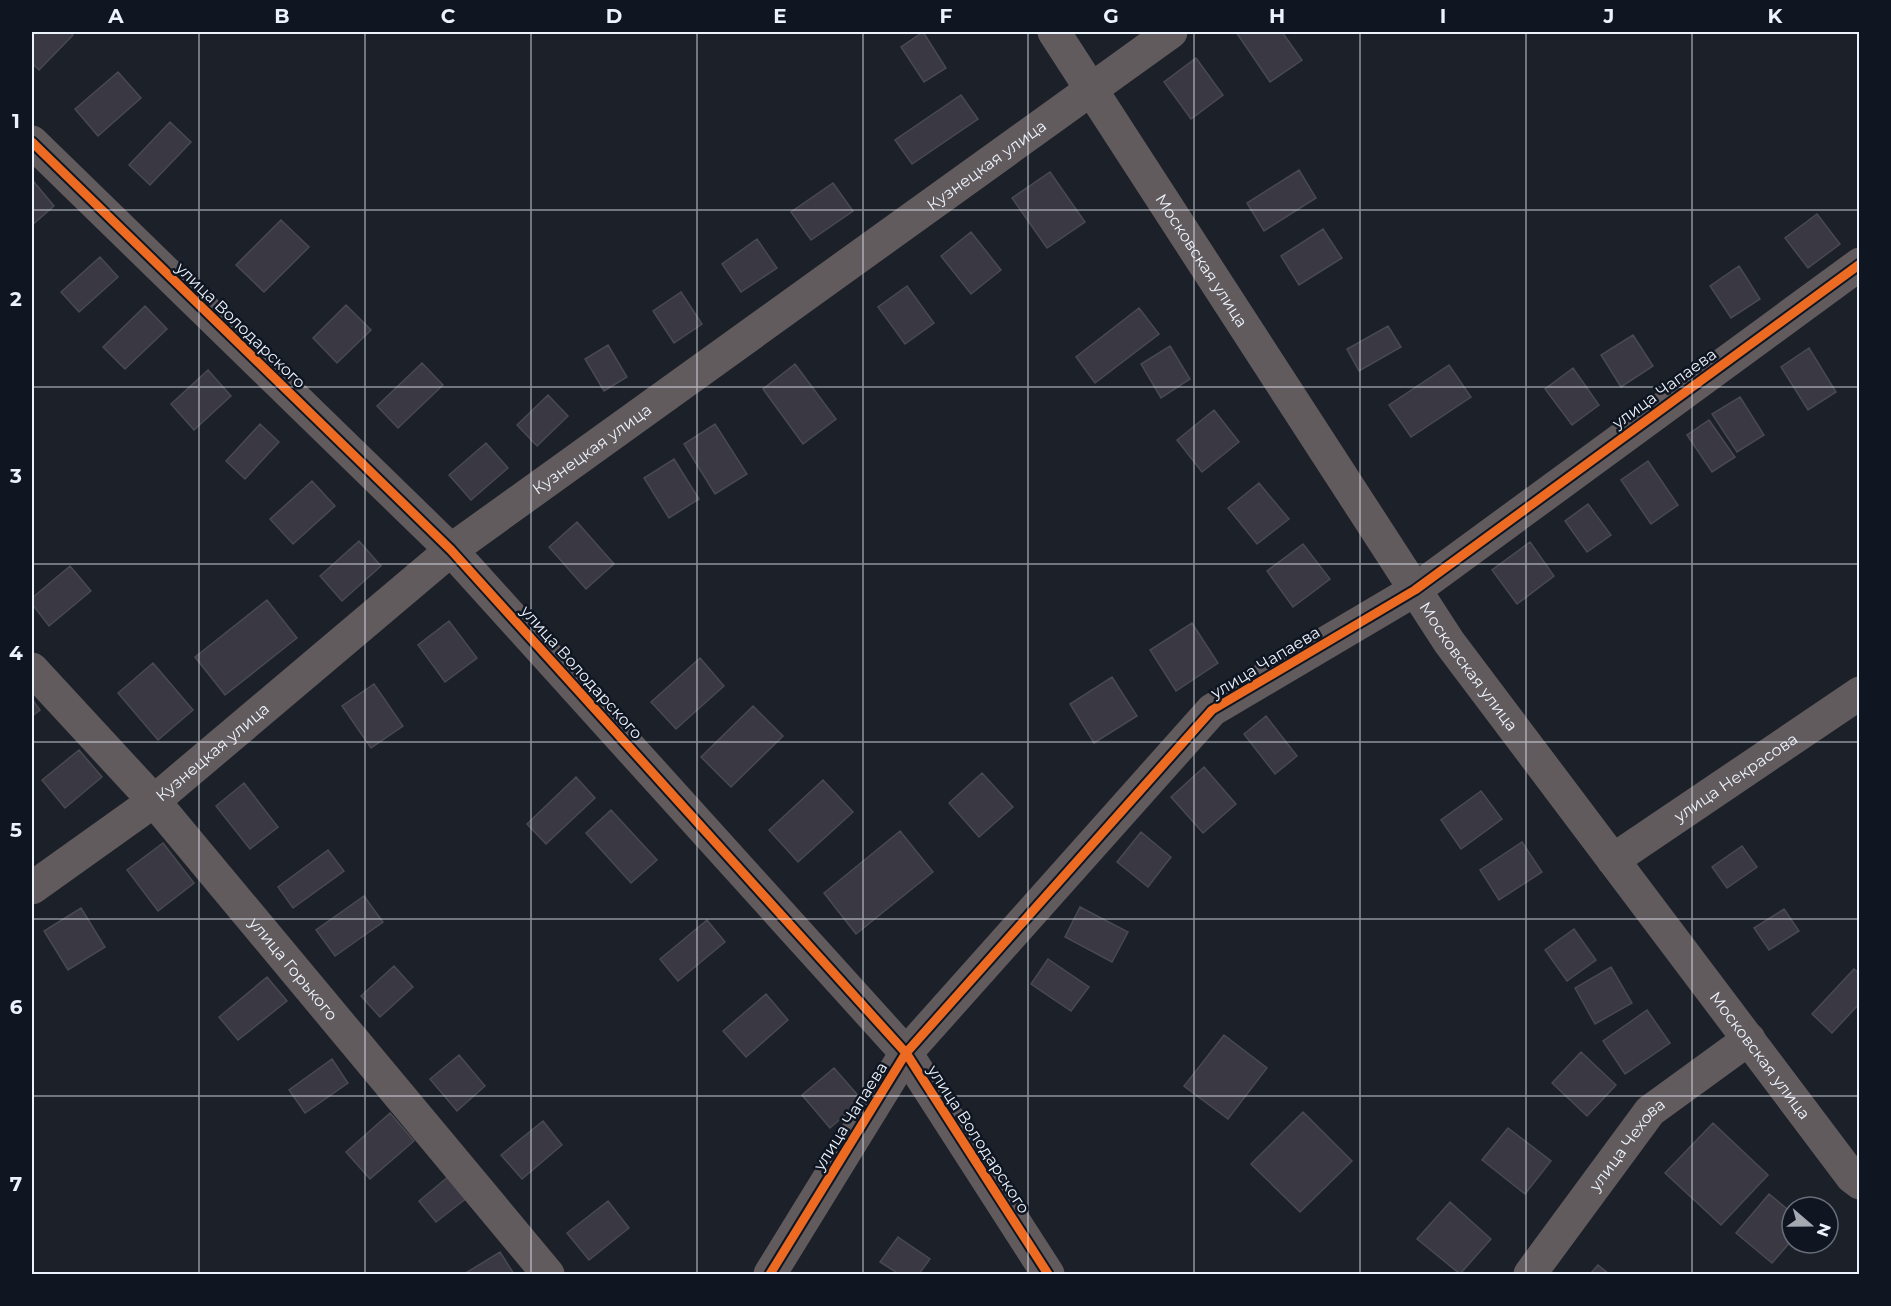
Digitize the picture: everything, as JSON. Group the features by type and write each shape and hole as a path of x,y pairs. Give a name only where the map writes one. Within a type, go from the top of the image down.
{"street":[{"name":"Московская улица","path":"1054,32 1449,642 1852,1176 1860,1183"},
{"name":"Кузнецкая улица","path":"32,888 154,801 451,550 1171,32"},
{"name":"улица Володарского","path":"32,142 451,550 906,1053 1048,1275"},
{"name":"улица Чапаева","path":"770,1275 906,1053 1212,710 1415,590 1860,264"},
{"name":"улица Горького","path":"32,669 154,801 548,1275"},
{"name":"улица Некрасова","path":"1613,860 1860,693"},
{"name":"улица Чехова","path":"1530,1275 1650,1111 1749,1039"}],"building":[{"path":"33,32 70,32 73,35 39,70 32,63"},
{"path":"923,32 946,68 924,82 901,47"},
{"path":"1236,32 1282,32 1302,60 1270,82"},
{"path":"1196,58 1223,95 1191,119 1164,82"},
{"path":"118,72 141,98 98,136 75,109"},
{"path":"961,95 978,119 912,164 895,140"},
{"path":"170,122 191,142 150,185 129,165"},
{"path":"1299,170 1316,198 1264,231 1247,203"},
{"path":"1050,172 1085,222 1047,248 1012,198"},
{"path":"34,182 54,206 32,225 32,185"},
{"path":"833,183 853,211 811,240 791,212"},
{"path":"1817,214 1840,244 1808,268 1785,238"},
{"path":"281,220 309,247 264,292 236,265"},
{"path":"1323,229 1342,258 1299,285 1281,256"},
{"path":"971,232 1001,270 971,294 941,256"},
{"path":"757,239 777,268 741,292 722,264"},
{"path":"100,257 118,277 79,312 61,292"},
{"path":"1739,266 1760,299 1731,318 1710,286"},
{"path":"907,286 934,323 905,344 878,307"},
{"path":"681,292 702,324 674,343 653,311"},
{"path":"346,305 371,330 337,363 313,338"},
{"path":"145,306 167,329 125,369 103,347"},
{"path":"1139,308 1159,334 1095,383 1076,357"},
{"path":"1388,326 1401,347 1359,371 1347,349"},
{"path":"1633,335 1653,366 1621,387 1601,355"},
{"path":"608,345 627,377 604,391 585,359"},
{"path":"1170,346 1190,379 1161,398 1141,364"},
{"path":"1809,348 1836,392 1808,410 1781,367"},
{"path":"422,363 443,385 398,428 377,406"},
{"path":"795,364 836,419 803,444 763,389"},
{"path":"1449,365 1471,397 1411,437 1389,405"},
{"path":"1573,368 1599,405 1572,425 1545,389"},
{"path":"208,370 231,396 194,430 171,404"},
{"path":"548,395 568,416 537,446 517,425"},
{"path":"1740,397 1764,435 1737,452 1712,414"},
{"path":"1214,410 1239,442 1202,472 1177,440"},
{"path":"1709,420 1735,457 1712,472 1687,435"},
{"path":"260,424 279,442 245,479 226,461"},
{"path":"715,424 747,474 715,494 684,444"},
{"path":"486,443 508,468 471,500 449,475"},
{"path":"674,459 699,499 669,518 644,478"},
{"path":"1648,461 1678,505 1651,524 1621,480"},
{"path":"312,481 335,506 293,544 270,519"},
{"path":"1259,483 1289,519 1257,544 1228,508"},
{"path":"1588,504 1611,535 1587,552 1565,521"},
{"path":"577,522 614,564 586,589 549,547"},
{"path":"359,541 381,566 342,601 320,576"},
{"path":"1530,542 1554,576 1517,604 1492,570"},
{"path":"1303,544 1330,579 1293,607 1267,571"},
{"path":"70,566 91,591 49,626 32,604 32,598"},
{"path":"267,600 297,638 225,695 195,657"},
{"path":"449,621 477,658 445,682 418,645"},
{"path":"1192,623 1218,663 1176,691 1150,650"},
{"path":"700,658 724,686 676,729 651,702"},
{"path":"153,663 193,710 158,740 118,693"},
{"path":"1112,677 1137,716 1094,743 1070,704"},
{"path":"374,684 403,726 371,748 342,706"},
{"path":"32,699 40,710 32,716"},
{"path":"753,706 783,736 731,787 701,757"},
{"path":"1266,716 1297,756 1275,774 1244,734"},
{"path":"79,750 102,777 65,808 42,780"},
{"path":"1204,767 1236,804 1203,833 1171,797"},
{"path":"982,773 1013,807 979,837 949,803"},
{"path":"576,777 595,798 546,844 527,824"},
{"path":"823,780 853,812 798,862 769,830"},
{"path":"244,783 278,827 250,849 216,806"},
{"path":"1481,791 1502,819 1461,849 1441,820"},
{"path":"611,810 657,860 631,883 586,833"},
{"path":"900,831 933,872 856,934 824,893"},
{"path":"1141,832 1171,857 1148,887 1117,862"},
{"path":"1522,842 1542,872 1499,900 1480,870"},
{"path":"163,843 194,883 158,911 127,870"},
{"path":"1742,846 1757,867 1727,888 1712,867"},
{"path":"328,850 344,871 293,908 278,887"},
{"path":"364,896 383,922 335,956 316,930"},
{"path":"1080,907 1128,932 1112,962 1065,937"},
{"path":"81,908 105,947 68,970 44,931"},
{"path":"1784,909 1799,931 1769,950 1754,928"},
{"path":"707,920 725,942 678,981 660,959"},
{"path":"1574,929 1596,960 1567,981 1545,950"},
{"path":"1048,959 1089,987 1071,1011 1031,984"},
{"path":"394,966 413,987 380,1017 361,996"},
{"path":"1611,967 1632,1003 1595,1024 1575,988"},
{"path":"1854,969 1860,974 1860,1003 1832,1033 1812,1014"},
{"path":"267,977 287,1001 238,1040 219,1017"},
{"path":"766,994 788,1020 746,1057 723,1031"},
{"path":"1647,1010 1670,1043 1625,1074 1603,1041"},
{"path":"1224,1035 1267,1068 1228,1119 1184,1086"},
{"path":"1581,1052 1616,1085 1587,1116 1552,1083"},
{"path":"459,1055 485,1086 457,1111 430,1079"},
{"path":"332,1059 348,1083 305,1113 289,1090"},
{"path":"834,1068 862,1100 830,1128 802,1095"},
{"path":"1303,1112 1352,1161 1300,1212 1251,1164"},
{"path":"390,1113 414,1141 370,1179 346,1152"},
{"path":"543,1121 562,1145 522,1179 501,1155"},
{"path":"1713,1123 1768,1175 1721,1225 1665,1173"},
{"path":"1508,1128 1551,1161 1525,1194 1482,1160"},
{"path":"449,1176 467,1198 436,1222 419,1201"},
{"path":"1769,1194 1780,1203 1780,1254 1772,1263 1736,1233"},
{"path":"608,1201 629,1228 589,1260 567,1233"},
{"path":"1450,1202 1491,1239 1460,1274 1417,1239"},
{"path":"898,1237 930,1259 919,1274 899,1274 880,1262"},
{"path":"500,1252 514,1274 464,1274"},
{"path":"1598,1265 1609,1274 1590,1274"}],"cycle path":[{"path":"32,142 451,550 906,1053 1048,1274"},
{"path":"770,1274 906,1053 1212,710 1415,590 1860,264"}]}
